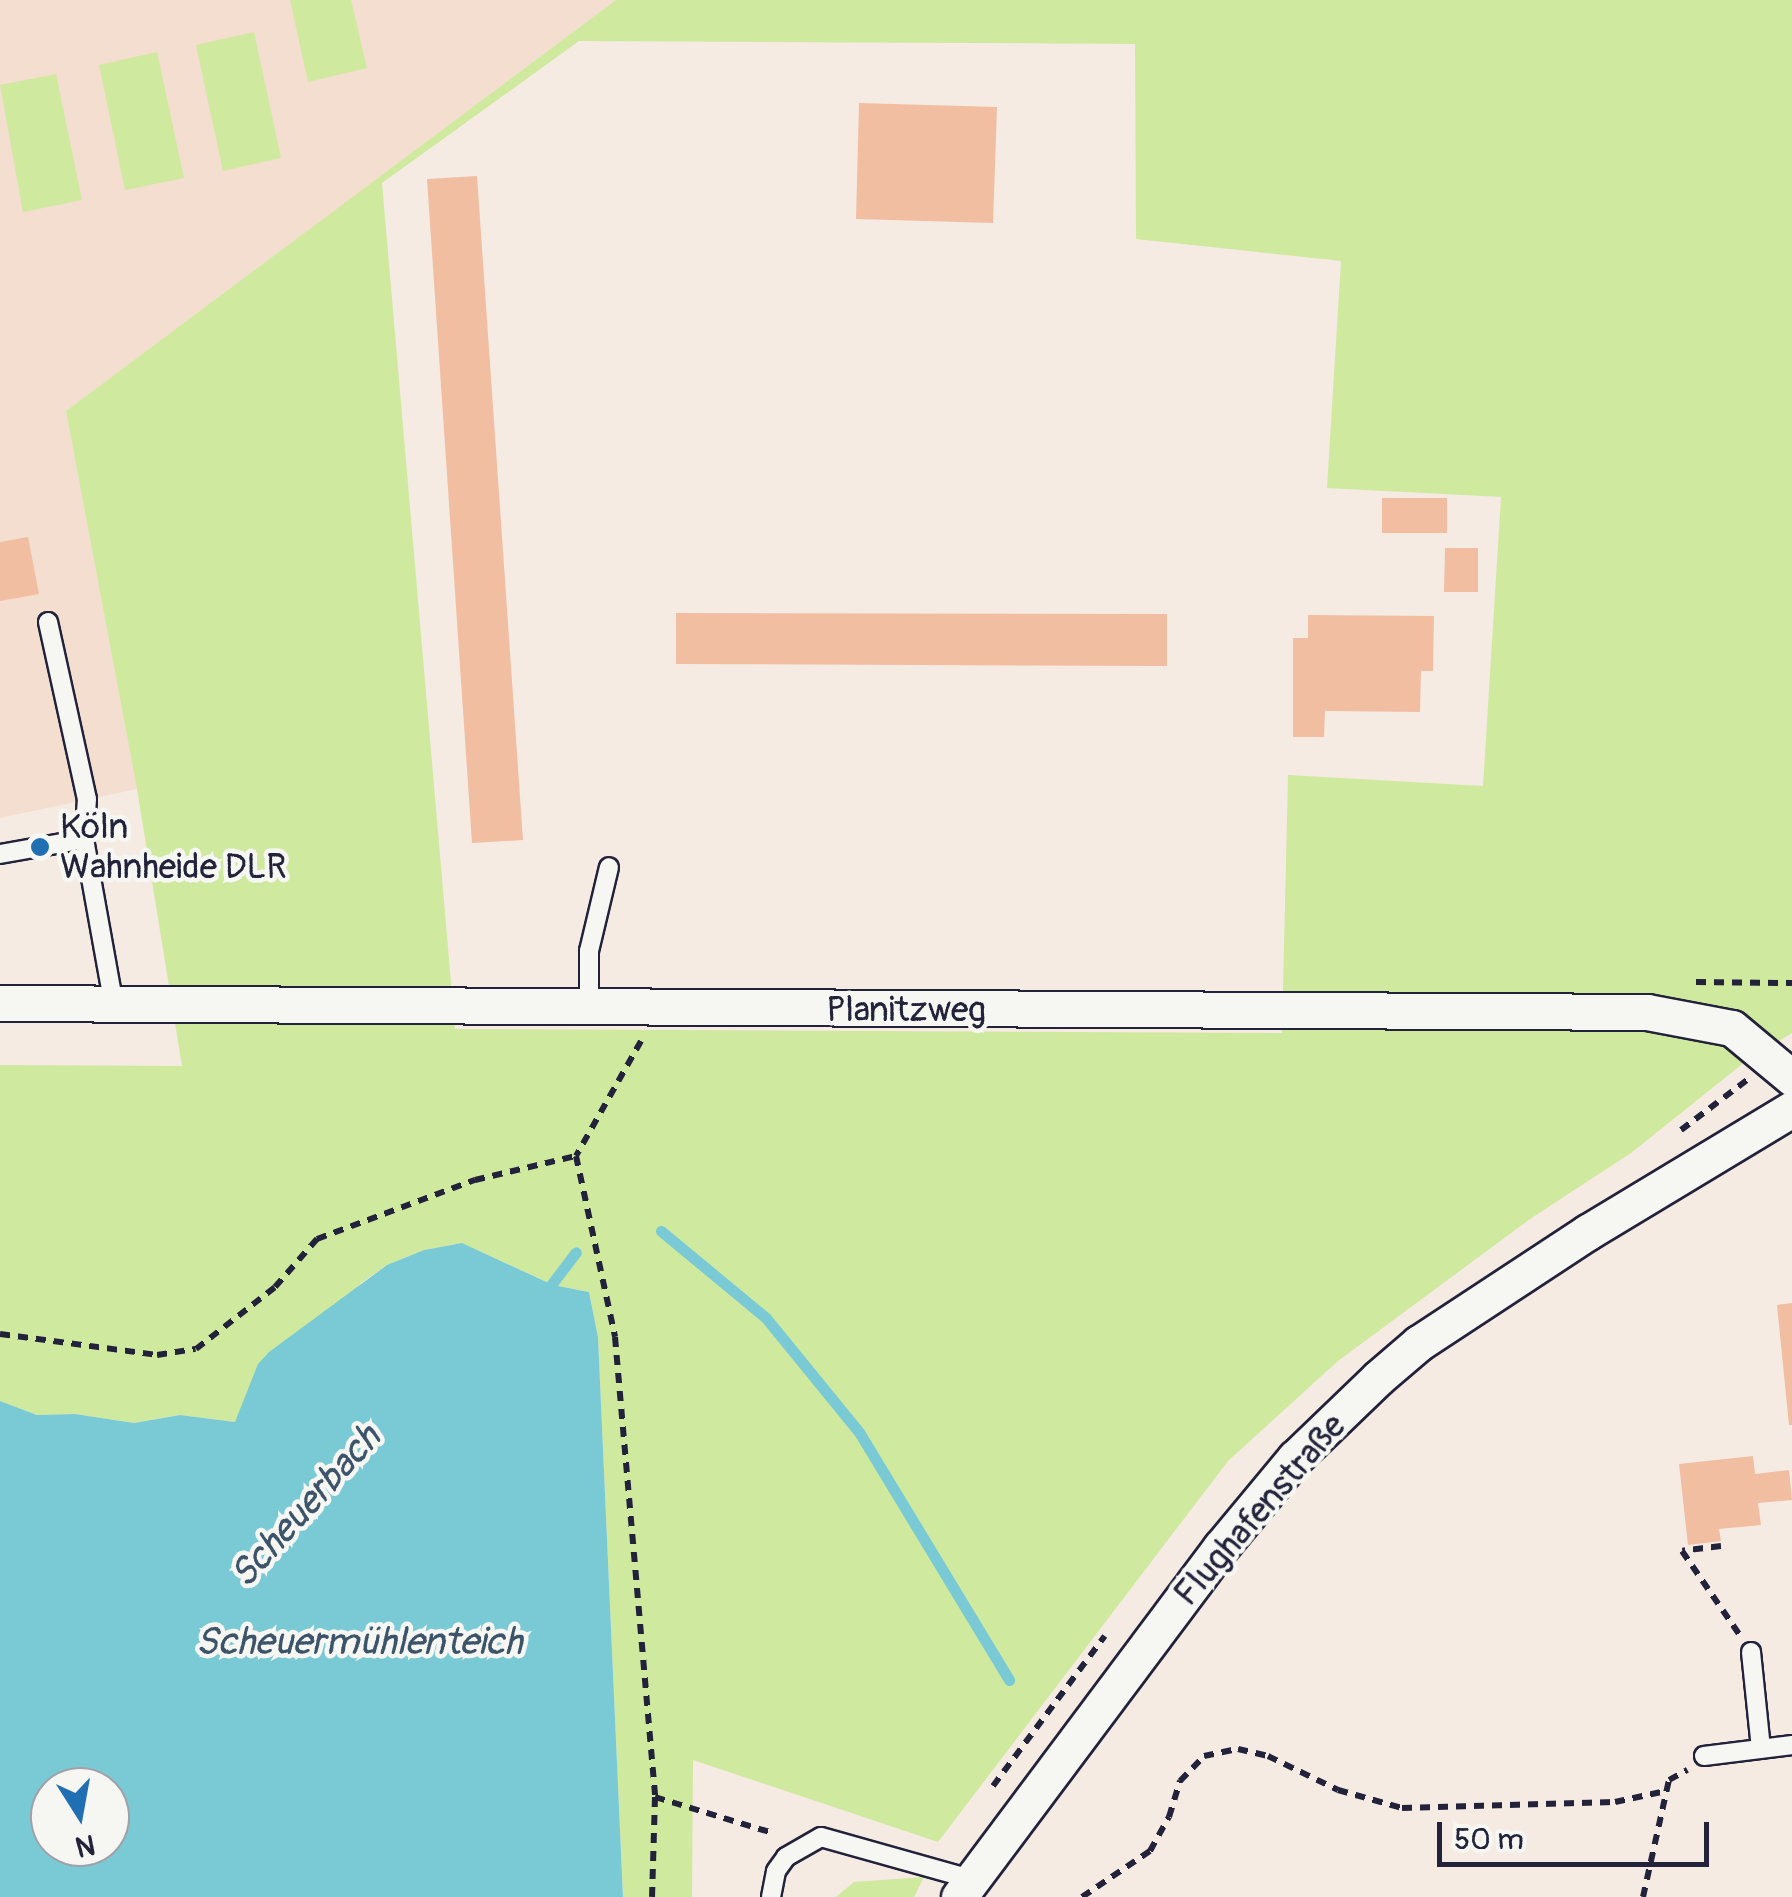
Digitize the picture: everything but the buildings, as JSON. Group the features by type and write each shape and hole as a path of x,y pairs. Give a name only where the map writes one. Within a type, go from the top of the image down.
{"street":[{"name":"Planitzweg","path":"0,1003 1647,1012 1732,1028 1792,1078"},
{"name":"Flughafenstraße","path":"965,1888 1221,1547 1295,1458 1378,1378 1419,1343 1588,1232 1792,1109"}],"lane":[{"path":"48,622 87,799 84,839 114,1005"},
{"path":"0,854 84,839"},
{"path":"590,1008 589,951 609,867"},
{"path":"1751,1652 1761,1748"},
{"path":"1704,1756 1792,1745"},
{"path":"771,1897 776,1872 786,1857 820,1837 965,1888"}],"path":[{"path":"652,1897 654,1797 615,1337 576,1156 659,1008"},
{"path":"0,1334 156,1355 196,1350 274,1287 317,1239 475,1180 576,1156"},
{"path":"1720,1546 1682,1551 1751,1652"},
{"path":"1082,1897 1150,1851 1169,1816 1180,1780 1204,1756 1238,1750 1268,1756 1338,1790 1402,1808 1615,1802 1666,1791"},
{"path":"1644,1897 1669,1780 1704,1756"},
{"path":"654,1797 808,1844"}],"shaded area":[{"path":"0,0 616,0 66,411 137,789 0,818"}],"green space":[{"path":"290,0 351,0 367,68 308,82"},
{"path":"616,0 1792,0 1792,1033 1741,1065 1631,1153 1530,1219 1338,1361 1228,1461 938,1842 693,1760 692,1897 623,1897 598,1337 589,1292 553,1285 462,1243 424,1250 387,1265 361,1283 235,1422 179,1415 134,1423 75,1414 37,1415 0,1401 0,1065 182,1066 137,789 66,411","holes":["579,41 1135,44 1136,239 1341,261 1327,488 1501,497 1483,786 1288,775 1282,1033 455,1029 382,183"]},
{"path":"254,32 281,158 223,171 196,45"},
{"path":"157,52 184,178 125,190 99,65"},
{"path":"56,74 82,200 23,212 0,85"},
{"path":"924,1877 914,1897 836,1897 854,1882"}],"water":[{"name":"Scheuermühlenteich","path":"462,1243 553,1285 589,1292 598,1337 623,1897 0,1897 0,1401 37,1415 75,1414 134,1423 180,1415 235,1422 258,1364 269,1352 387,1265 424,1250"}],"waterway":[{"name":"Scheuerbach","path":"661,1231 766,1318 859,1432 1009,1680"},
{"name":"Scheuerbach","path":"545,1293 576,1252"}],"place":[{"name":"Köln Wahnheide DLR","path":"40,847"}]}
